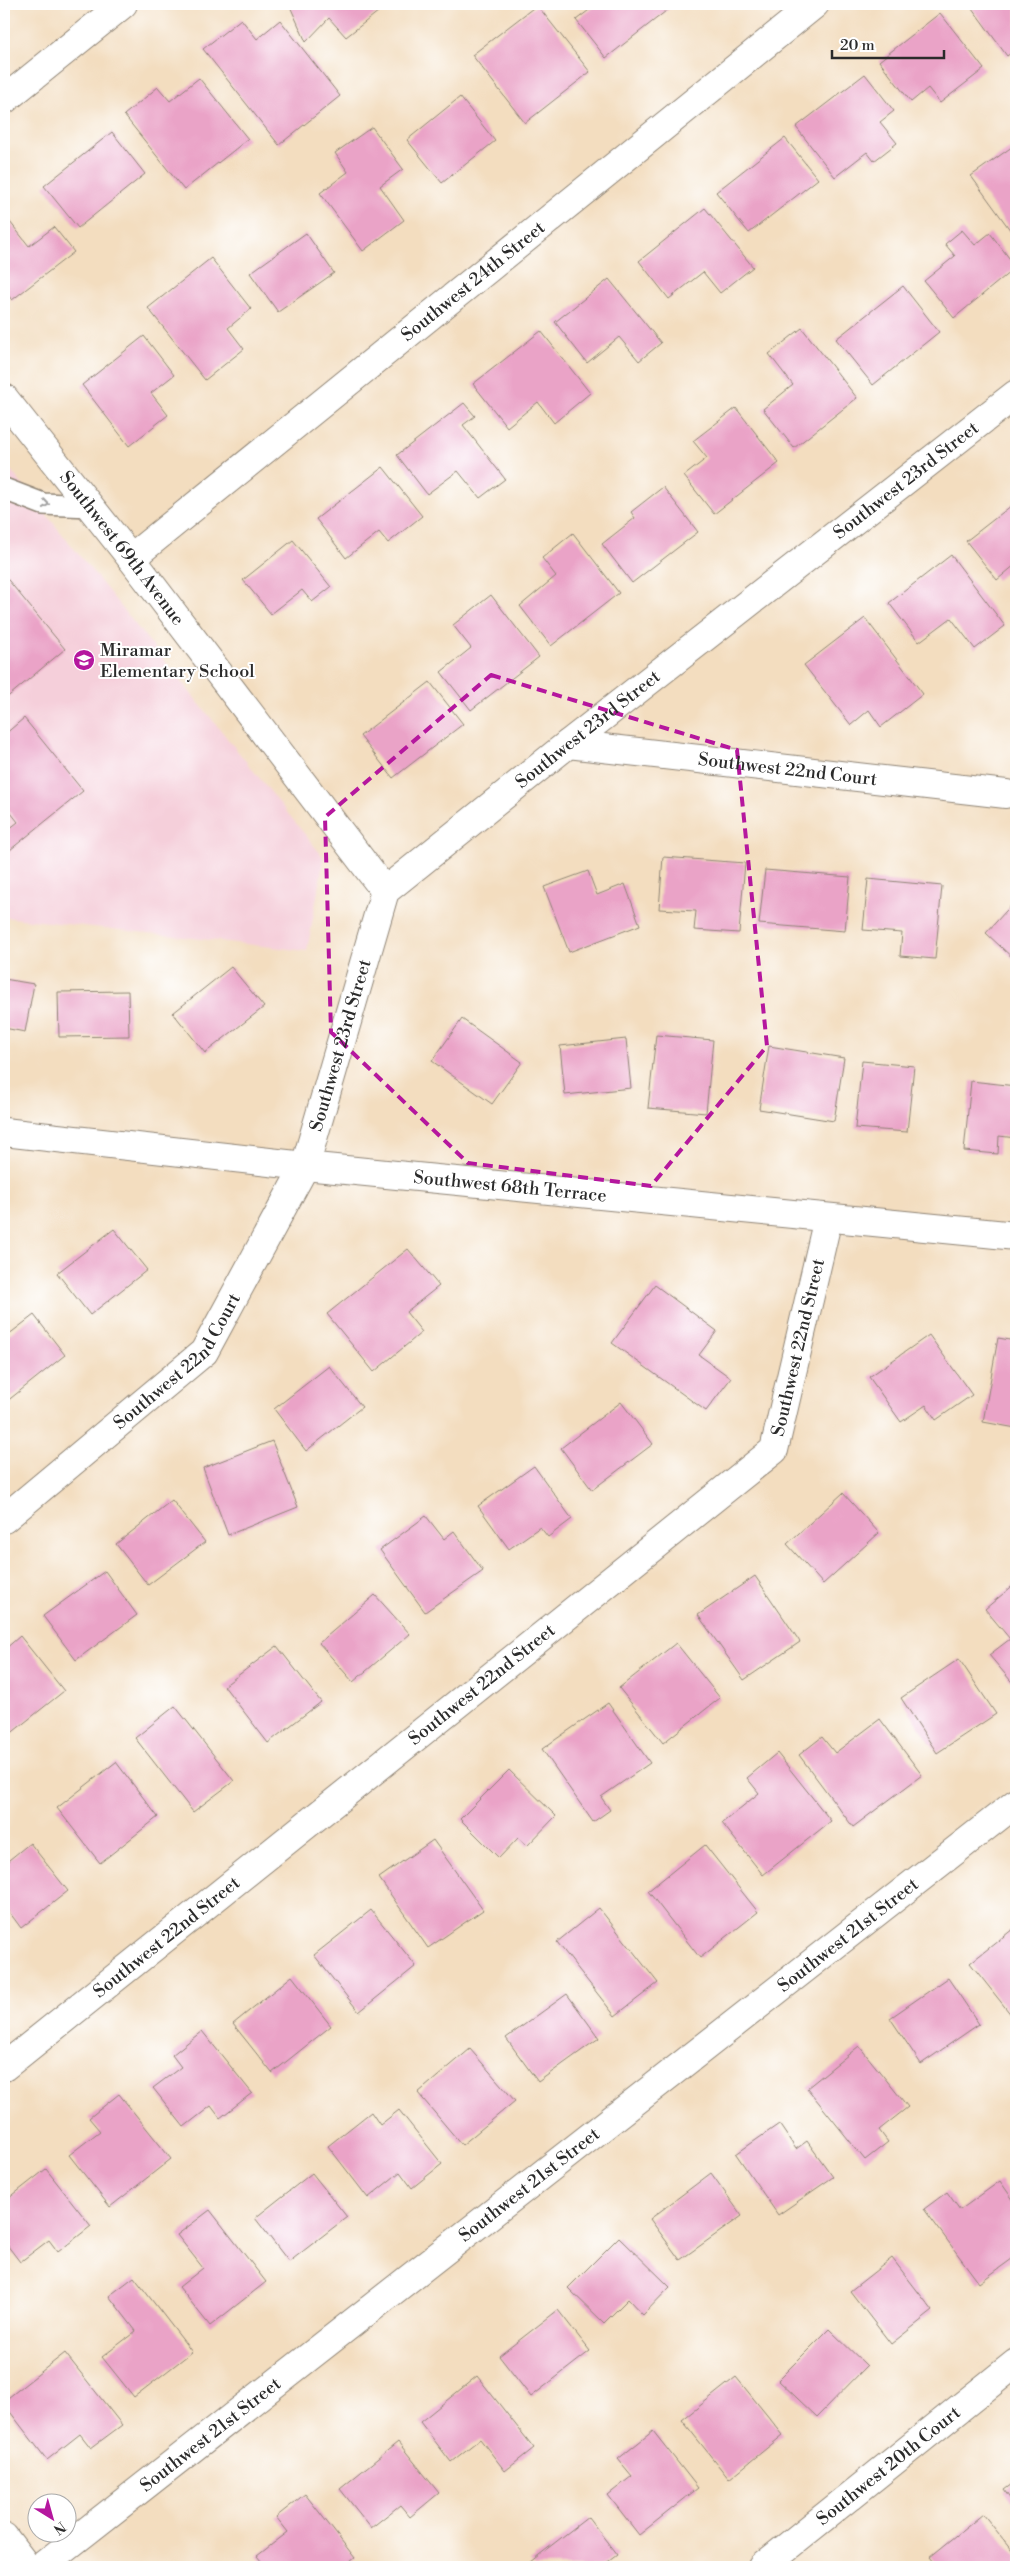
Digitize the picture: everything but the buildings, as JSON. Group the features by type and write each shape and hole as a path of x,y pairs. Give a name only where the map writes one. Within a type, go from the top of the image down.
{"street":[{"path":"4,100 123,4"},
{"name":"Southwest 24th Street","path":"132,558 815,4"},
{"name":"Southwest 23rd Street","path":"305,1166 385,892 568,744 1016,394"},
{"name":"Southwest 69th Avenue","path":"4,398 132,558 385,892"},
{"name":"Southwest 22nd Court","path":"568,744 1006,794"},
{"name":"Southwest 68th Terrace","path":"4,1132 305,1166 1016,1236"},
{"name":"Southwest 22nd Court","path":"4,1519 204,1352 305,1166"},
{"name":"Southwest 22nd Street","path":"4,2067 774,1450 828,1218"},
{"name":"Southwest 21st Street","path":"41,2567 1016,1803"},
{"name":"Southwest 20th Court","path":"762,2567 1016,2363"},
{"path":"4,2537 27,2567"}],"lane":[{"path":"4,489 43,504 90,506"}],"highlighted area":[{"path":"491,675 737,750 767,1046 651,1186 468,1163 331,1032 325,817"}],"shaded area":[{"name":"Miramar Elementary School","path":"4,462 324,858 307,951 4,917"}],"place":[{"name":"Miramar Elementary School","path":"84,660"}]}
